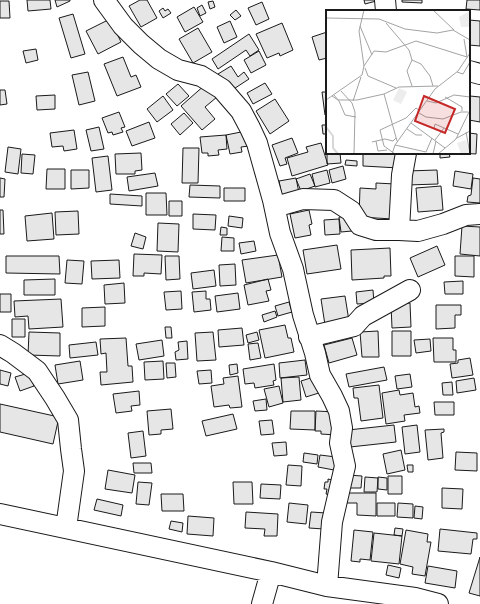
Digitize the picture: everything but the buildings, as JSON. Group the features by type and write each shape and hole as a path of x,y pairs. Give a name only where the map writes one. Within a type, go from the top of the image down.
{"street":[{"path":"104,0 123,26 159,59 178,70 201,76 222,89 241,111 257,142 275,207 280,233 293,269 297,294 320,375 339,411 342,428 340,443 345,466 332,522 327,586"},
{"path":"385,0 386,10"},
{"path":"470,71 480,74"},
{"path":"399,230 402,175 406,154"},
{"path":"275,207 303,199 334,200 351,211 360,225 376,230 418,232 466,215 480,214"},
{"path":"309,337 354,326 363,316 410,290"},
{"path":"0,345 37,371 56,398 68,420 74,471 66,528"},
{"path":"0,514 271,572 327,586 415,598 438,604"},
{"path":"262,604 271,572"}]}
